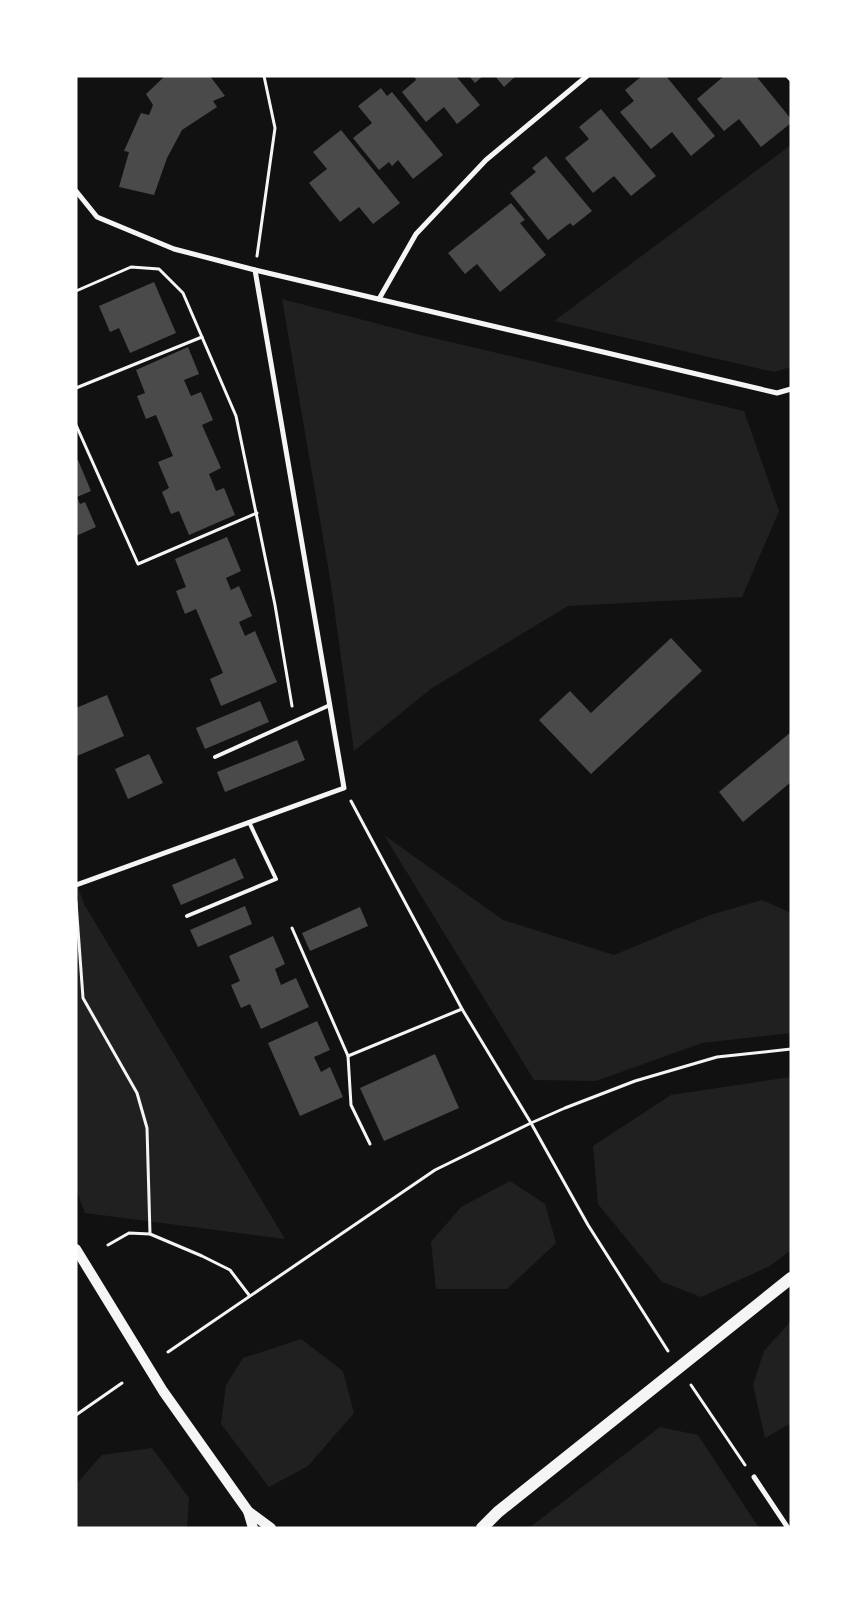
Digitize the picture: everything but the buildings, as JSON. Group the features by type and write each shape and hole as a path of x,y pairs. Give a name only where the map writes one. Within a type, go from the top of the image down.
{"main road":[{"path":"76,1249 163,1391 248,1511 271,1528"},
{"path":"481,1526 791,1278"},
{"path":"248,1511 253,1528"}],"street":[{"path":"379,299 416,234 486,160 587,76"},
{"path":"76,191 97,217 174,248 255,270 777,393 791,389"},
{"path":"76,885 344,788 255,270"},
{"path":"754,1477 788,1528"}],"lane":[{"path":"215,757 330,706"},
{"path":"186,916 276,879 250,822"}],"path":[{"path":"255,270 275,128 264,76"},
{"path":"76,291 131,267 159,269 183,293 236,416 257,513 294,721"},
{"path":"76,388 202,337"},
{"path":"76,425 138,564 257,513"},
{"path":"344,788 462,1009 531,1123 588,1225 668,1351"},
{"path":"76,902 83,998 137,1093 147,1128 150,1234"},
{"path":"292,928 348,1056 351,1105 370,1144"},
{"path":"348,1056 462,1009"},
{"path":"168,1352 434,1170 531,1123 635,1081 717,1057 791,1049"},
{"path":"108,1245 129,1233 150,1234 230,1270 249,1295"},
{"path":"76,1415 122,1383"},
{"path":"691,1385 754,1477"}],"shaded area":[{"path":"791,145 791,367 774,372 554,321"},
{"path":"282,299 425,336 744,411 779,511 742,597 568,606 432,688 354,751 330,578"},
{"path":"384,835 503,920 614,955 710,915 762,900 791,913 791,1033 702,1043 596,1081 534,1080"},
{"path":"76,881 84,904 285,1239 85,1213 76,1190"},
{"path":"791,1077 791,1250 770,1266 701,1297 662,1282 598,1204 593,1146 671,1095"},
{"path":"510,1181 545,1204 556,1243 507,1289 436,1289 431,1242 461,1207"},
{"path":"791,1321 791,1423 765,1438 753,1385 764,1351"},
{"path":"301,1339 343,1371 354,1413 308,1466 269,1487 221,1424 226,1385 243,1358"},
{"path":"660,1427 698,1435 759,1528 529,1528"},
{"path":"152,1448 189,1498 187,1528 76,1528 76,1484 102,1455"}]}
